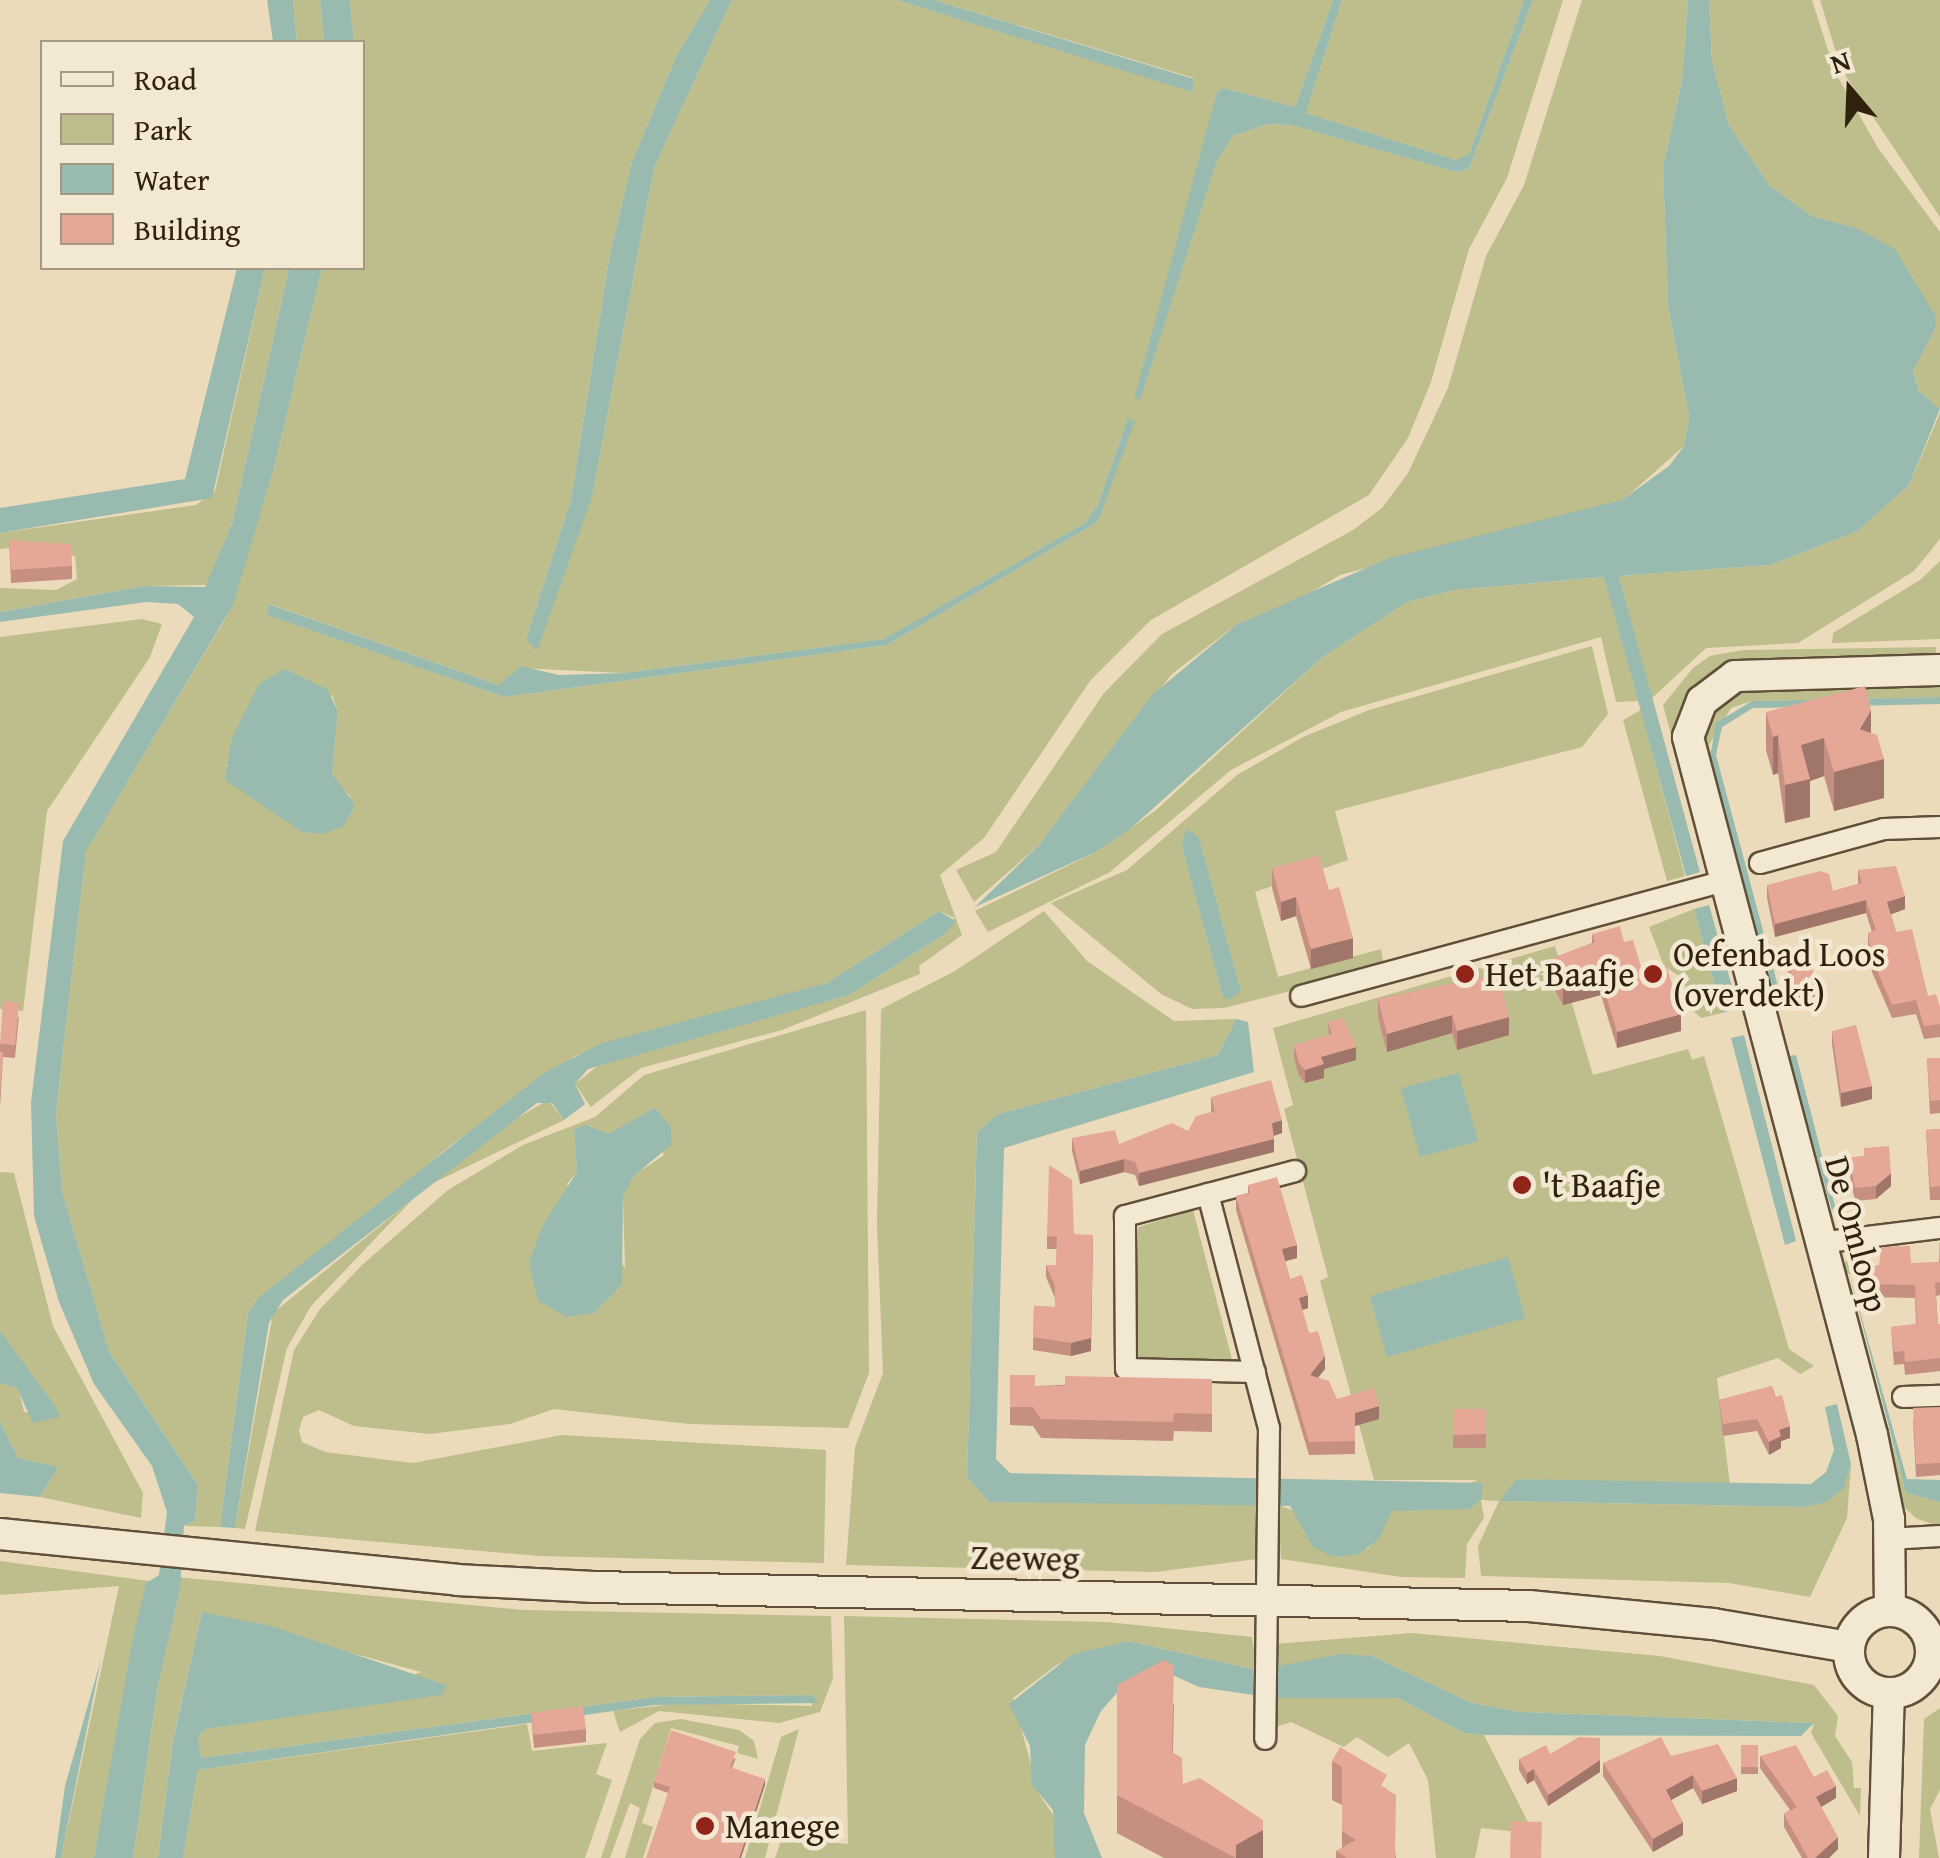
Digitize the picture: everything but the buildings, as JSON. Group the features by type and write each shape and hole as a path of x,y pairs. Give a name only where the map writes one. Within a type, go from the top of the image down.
{"street":[{"name":"De Omloop","path":"1890,1611 1890,1539 1872,1435 1688,744 1694,714 1712,690 1759,672 1940,670"},
{"path":"1760,863 1884,829 1940,827"},
{"path":"1301,996 1723,881"},
{"path":"1255,1372 1126,1369 1125,1216 1296,1170"},
{"path":"1208,1194 1255,1372 1271,1474 1265,1739"},
{"path":"1819,1242 1940,1228"},
{"path":"1903,1397 1940,1396"},
{"name":"Zeeweg","path":"0,1534 594,1587 1529,1606 1713,1624 1849,1647"},
{"path":"1890,1539 1940,1536"},
{"path":"1890,1611 1931,1628 1935,1657 1918,1681 1889,1693 1862,1682 1849,1647 1862,1622 1890,1611"},
{"path":"1884,1858 1889,1693"}],"green space":[{"path":"293,0 320,0 324,40 297,40"},
{"path":"350,0 710,0 676,57 632,162 609,259 571,500 526,639 592,497 654,168 732,0 897,0 1191,91 1194,78 934,0 1333,0 1295,107 1223,88 1217,92 1141,397 1217,161 1233,136 1269,124 1295,126 1456,172 1469,169 1533,0 1563,0 1507,178 1469,249 1431,382 1408,438 1369,495 1151,620 1090,681 984,838 940,875 962,935 919,966 920,974 782,1030 641,1068 591,1107 575,1084 604,1061 849,995 945,934 955,918 939,911 827,983 575,1056 450,1146 248,1314 220,1527 185,1526 195,1521 198,1485 109,1351 62,1191 56,1114 86,850 227,616 274,468 322,270 365,270 365,40 354,40","holes":["1128,418 1098,522 887,645 504,697 268,615 270,604 498,685 519,668 623,673 885,639 1085,523 1098,504","332,695 338,711 332,774 335,786 352,797 225,766"]},
{"path":"1342,0 1524,0 1468,157 1456,160 1306,113"},
{"path":"1582,0 1688,0 1682,82 1663,166 1668,306 1689,417 1684,446 1623,500 1340,575 1290,605 1236,625 1172,674 1039,845 974,902 956,870 996,852 1104,693 1162,634 1353,530 1382,508 1408,473 1448,388 1486,256 1524,185"},
{"path":"1709,0 1812,0 1835,72 1878,148 1940,232 1940,409 1919,391 1913,370 1936,327 1856,228 1812,216 1770,186 1729,125 1712,61"},
{"path":"1820,0 1940,0 1940,217 1841,69"},
{"path":"265,270 289,270 232,524 207,585 144,586 0,612 0,588 56,590 77,579 75,556 34,545 0,549 0,533 196,505 215,491"},
{"path":"1940,413 1940,539 1914,571 1798,643 1706,648 1652,698 1619,576 1770,565 1858,531 1909,485"},
{"path":"1940,561 1940,639 1832,643 1833,633 1920,580"},
{"path":"1605,577 1638,701 1616,702 1601,637 1341,712 1231,770 1110,872 988,932 975,911 1096,852 1155,811 1323,657 1407,602 1455,590"},
{"path":"142,619 162,624 150,657 47,811 23,1011 0,1009 0,637"},
{"path":"1592,646 1608,714 1582,747 1335,811 1348,860 1255,892 1278,977 1381,949 1384,967 1224,1008 1192,1009 1161,994 1051,903 1127,870 1237,775 1303,737 1369,710","holes":["1199,837 1241,991 1223,997 1182,846"]},
{"path":"1936,647 1936,661 1701,690 1707,868 1663,705 1693,668 1710,656 1743,650"},
{"path":"1940,680 1940,697 1752,701 1731,708 1709,745 1773,992 1762,995 1698,743 1709,712 1736,688"},
{"path":"1641,710 1685,876 1667,881 1623,720"},
{"path":"1694,909 1722,1013 1701,1018 1682,1000 1686,981 1664,966 1649,927"},
{"path":"1044,911 1087,961 1174,1021 1236,1019 1218,1055 998,1114 977,1132 967,1477 989,1502 1262,1502 1257,1559 1155,1572 846,1565 855,1447 883,1373 877,1225 881,1009 955,971"},
{"name":"'t Baafje","path":"1555,946 1593,1075 1688,1049 1692,1060 1704,1056 1789,1349 1814,1366 1800,1374 1778,1358 1717,1378 1730,1486 1517,1479 1501,1501 1804,1507 1844,1488 1851,1464 1847,1518 1810,1597 1729,1583 1481,1576 1478,1546 1499,1501 1481,1500 1484,1518 1467,1544 1465,1578 1401,1577 1281,1559 1278,1505 1297,1512 1306,1535 1368,1549 1392,1511 1478,1480 1374,1480 1320,1281 1328,1277 1284,1109 1293,1105 1273,1028"},
{"path":"866,1010 869,1373 848,1428 689,1424 554,1409 510,1424 430,1434 354,1426 319,1410 303,1417 299,1430 302,1442 325,1452 413,1463 562,1435 826,1450 824,1563 539,1556 255,1531 294,1350 320,1309 362,1265 448,1190 523,1145 595,1117 644,1075","holes":["646,1113 664,1155 633,1176 623,1196 625,1268 567,1184 577,1172 574,1129 608,1135"]},
{"path":"548,1100 564,1120 433,1183 484,1138"},
{"path":"0,1172 14,1173 53,1326 143,1493 141,1518 40,1497 57,1467 18,1458 0,1421 0,1383 18,1387 24,1412 60,1417 0,1331"},
{"path":"413,1199 311,1306 287,1348 245,1529 235,1528 273,1313"},
{"path":"1193,1210 1233,1363 1135,1363 1138,1227"},
{"path":"1848,1258 1853,1275 1846,1273 1906,1493 1940,1502 1940,1526 1917,1519 1898,1502 1842,1268"},
{"path":"0,1561 149,1581 94,1858 61,1858 119,1586 0,1595"},
{"path":"176,1577 524,1610 831,1616 833,1678 820,1712 779,1723 659,1711 620,1732 613,1711 682,1703 812,1706 811,1695 655,1697 201,1758 198,1736 206,1729 323,1711 421,1672 202,1612 173,1739 158,1858 133,1858 157,1691 180,1590"},
{"path":"844,1616 1107,1622 1252,1637 1257,1670 1128,1641 1058,1664 1013,1698 1039,1794 1056,1819 1055,1858 775,1858 782,1838 848,1844"},
{"path":"1412,1633 1660,1656 1814,1685 1838,1716 1835,1736 1852,1762 1854,1788 1861,1788 1860,1816 1811,1733 1814,1723 1521,1712 1472,1703 1372,1656 1274,1667 1275,1644"},
{"path":"1273,1698 1398,1698 1464,1733 1484,1735 1529,1824 1518,1832 1481,1828 1475,1858 1436,1858 1428,1780 1409,1743 1388,1757 1357,1737 1344,1747 1291,1722 1273,1728"},
{"path":"1940,1708 1940,1790 1930,1809 1939,1858 1919,1858 1924,1719"},
{"path":"681,1719 739,1730 754,1741 758,1759 737,1753 739,1746 671,1728 642,1823 653,1827 643,1858 625,1858 640,1808 630,1803 610,1858 601,1858 640,1739 655,1723"},
{"path":"527,1724 532,1751 607,1743 596,1774 612,1780 585,1858 183,1858 198,1770"},
{"path":"799,1729 765,1858 745,1858 781,1737"}],"water":[{"path":"267,0 293,0 297,40 273,40"},
{"path":"320,0 350,0 354,40 324,40"},
{"path":"710,0 732,0 654,168 592,497 537,651 526,639 571,500 609,259 632,162 676,57"},
{"path":"897,0 934,0 1194,79 1192,92"},
{"path":"1333,0 1342,0 1306,113 1456,160 1469,154 1524,0 1533,0 1469,169 1456,172 1295,126 1269,124 1233,136 1217,161 1141,398 1134,399 1217,92 1223,88 1295,107"},
{"path":"1688,0 1709,0 1712,61 1729,125 1770,186 1812,216 1856,228 1895,249 1935,315 1936,327 1913,371 1919,391 1940,409 1909,485 1858,531 1770,565 1619,576 1700,872 1686,876 1604,577 1455,590 1407,602 1323,657 1130,829 1096,852 975,907 1039,845 1152,695 1236,625 1389,558 1622,500 1669,466 1684,446 1689,417 1668,306 1663,166 1682,82"},
{"path":"237,270 265,270 212,498 0,533 0,508 185,479"},
{"path":"289,270 322,270 274,468 233,605 86,851 56,1113 62,1191 109,1351 198,1485 195,1521 184,1526 180,1590 157,1691 133,1858 94,1858 133,1638 146,1583 159,1575 167,1512 152,1466 94,1384 59,1302 34,1216 31,1102 63,841 194,617 178,604 146,602 0,622 0,612 144,586 205,587 232,524"},
{"path":"1128,418 1135,421 1098,522 887,645 504,697 267,615 269,604 498,685 521,666 559,675 623,673 884,639 1085,523 1098,504"},
{"path":"285,669 327,689 338,711 332,774 355,805 344,826 323,834 302,832 225,780 232,738 259,684"},
{"path":"1940,697 1940,704 1753,708 1722,727 1716,755 1779,990 1773,992 1710,757 1716,723 1752,701"},
{"path":"1186,829 1199,837 1241,991 1230,1000 1223,997 1182,846"},
{"path":"1709,905 1738,1008 1722,1013 1694,909"},
{"path":"939,911 956,921 945,934 849,995 588,1069 575,1084 585,1104 564,1120 552,1103 537,1103 283,1300 269,1323 235,1528 220,1527 248,1314 258,1298 544,1073 602,1043 827,983"},
{"path":"1236,1019 1248,1022 1254,1072 1004,1148 996,1459 1010,1473 1483,1483 1481,1500 1469,1509 1392,1511 1379,1539 1359,1554 1333,1557 1313,1547 1290,1506 989,1502 967,1477 977,1132 998,1114 1218,1055"},
{"path":"1744,1035 1796,1241 1785,1245 1731,1038"},
{"path":"1796,1055 1835,1206 1832,1211 1789,1056"},
{"path":"1459,1073 1478,1141 1420,1157 1401,1088"},
{"path":"655,1108 671,1127 672,1144 634,1176 623,1196 622,1284 594,1313 567,1317 538,1301 529,1262 543,1225 577,1172 574,1129 586,1125 608,1134"},
{"path":"1508,1257 1525,1318 1387,1357 1370,1296"},
{"path":"1848,1269 1907,1479 1940,1480 1940,1502 1906,1493"},
{"path":"0,1331 60,1417 33,1423 17,1388 0,1383"},
{"path":"1837,1404 1851,1464 1844,1488 1826,1502 1804,1507 1500,1501 1516,1479 1811,1484 1826,1472 1834,1450 1825,1407"},
{"path":"0,1421 18,1458 58,1467 40,1497 0,1493"},
{"path":"202,1612 271,1626 446,1685 442,1695 206,1729 198,1736 201,1758 655,1697 811,1695 819,1703 655,1705 198,1770 183,1858 158,1858 173,1740"},
{"path":"1128,1641 1257,1670 1341,1654 1372,1656 1472,1703 1521,1712 1814,1723 1801,1736 1484,1735 1464,1733 1398,1698 1273,1698 1199,1687 1168,1673 1123,1686 1101,1711 1085,1745 1084,1813 1102,1858 1055,1858 1053,1810 1032,1785 1030,1746 1009,1704 1073,1654"},
{"path":"101,1659 61,1858 55,1858 65,1786"}],"place":[{"name":"Het Baafje","path":"1465,974"},
{"name":"Oefenbad Loos (overdekt)","path":"1653,974"},
{"name":"'t Baafje","path":"1522,1185"},
{"name":"Manege","path":"705,1826"}]}
